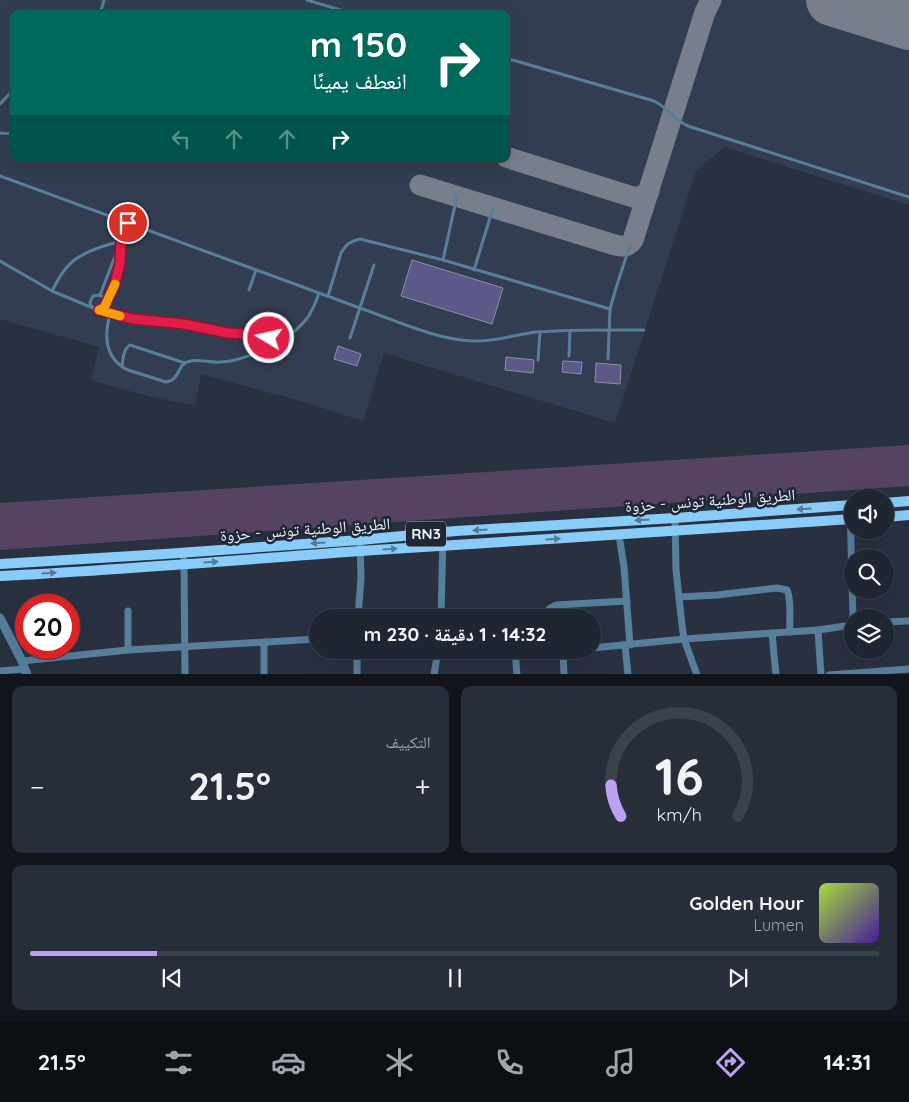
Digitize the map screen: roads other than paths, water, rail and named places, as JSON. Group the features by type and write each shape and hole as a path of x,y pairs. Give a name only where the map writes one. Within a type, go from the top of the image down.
{"main road":[{"path":"894,502 909,501"},
{"name":"الطريق الوطنية تونس - حزوة","path":"0,564 844,506"},
{"path":"894,516 909,515"},
{"name":"الطريق الوطنية تونس - حزوة","path":"0,576 844,520"}],"street":[{"path":"675,518 676,570 684,639 697,674"},
{"path":"441,609 443,533"},
{"path":"619,535 627,601 628,674"},
{"path":"852,539 853,609"},
{"path":"359,609 361,578 360,540"},
{"path":"183,552 185,674"},
{"path":"679,597 717,595 776,588 786,590 789,598 790,632"},
{"path":"549,609 556,605 627,601"},
{"path":"128,611 128,650"},
{"path":"0,618 25,668"},
{"path":"894,622 909,621"},
{"path":"601,647 684,639 818,630 844,625"},
{"path":"818,630 821,674"},
{"path":"772,633 776,674"},
{"path":"0,671 128,650 309,640"},
{"path":"264,642 264,674"},
{"path":"357,659 357,674"},
{"path":"434,674 436,659"},
{"path":"516,659 517,674"},
{"path":"563,659 564,674"},
{"path":"829,674 909,669"}],"lane":[{"path":"307,0 341,10"},
{"path":"510,59 654,101 665,108 677,120 688,126 909,197"},
{"path":"0,104 10,93"},
{"path":"0,176 360,308 432,333 460,340 486,341 540,332 644,330"},
{"path":"443,260 457,196"},
{"path":"474,270 493,208"},
{"path":"100,295 128,223"},
{"path":"328,296 344,247 354,240 360,239 443,260 610,310"},
{"path":"52,291 63,272 72,262 88,253 121,241"},
{"path":"99,310 102,310 106,305 115,284 118,274 121,241"},
{"path":"608,359 610,310 630,245"},
{"path":"0,261 52,291 93,309 110,314 139,320 184,324 228,333 258,335 280,341"},
{"path":"350,338 374,265"},
{"path":"249,290 256,270"},
{"path":"110,314 107,327 108,346 113,358 122,367 170,382 174,379 181,366 190,361 232,361 280,341 304,322 320,293"},
{"path":"93,309 90,302 94,296 100,295 104,297 106,305"},
{"path":"569,356 570,331"},
{"path":"538,360 540,332"},
{"path":"122,367 126,350 130,345 185,363"}]}
